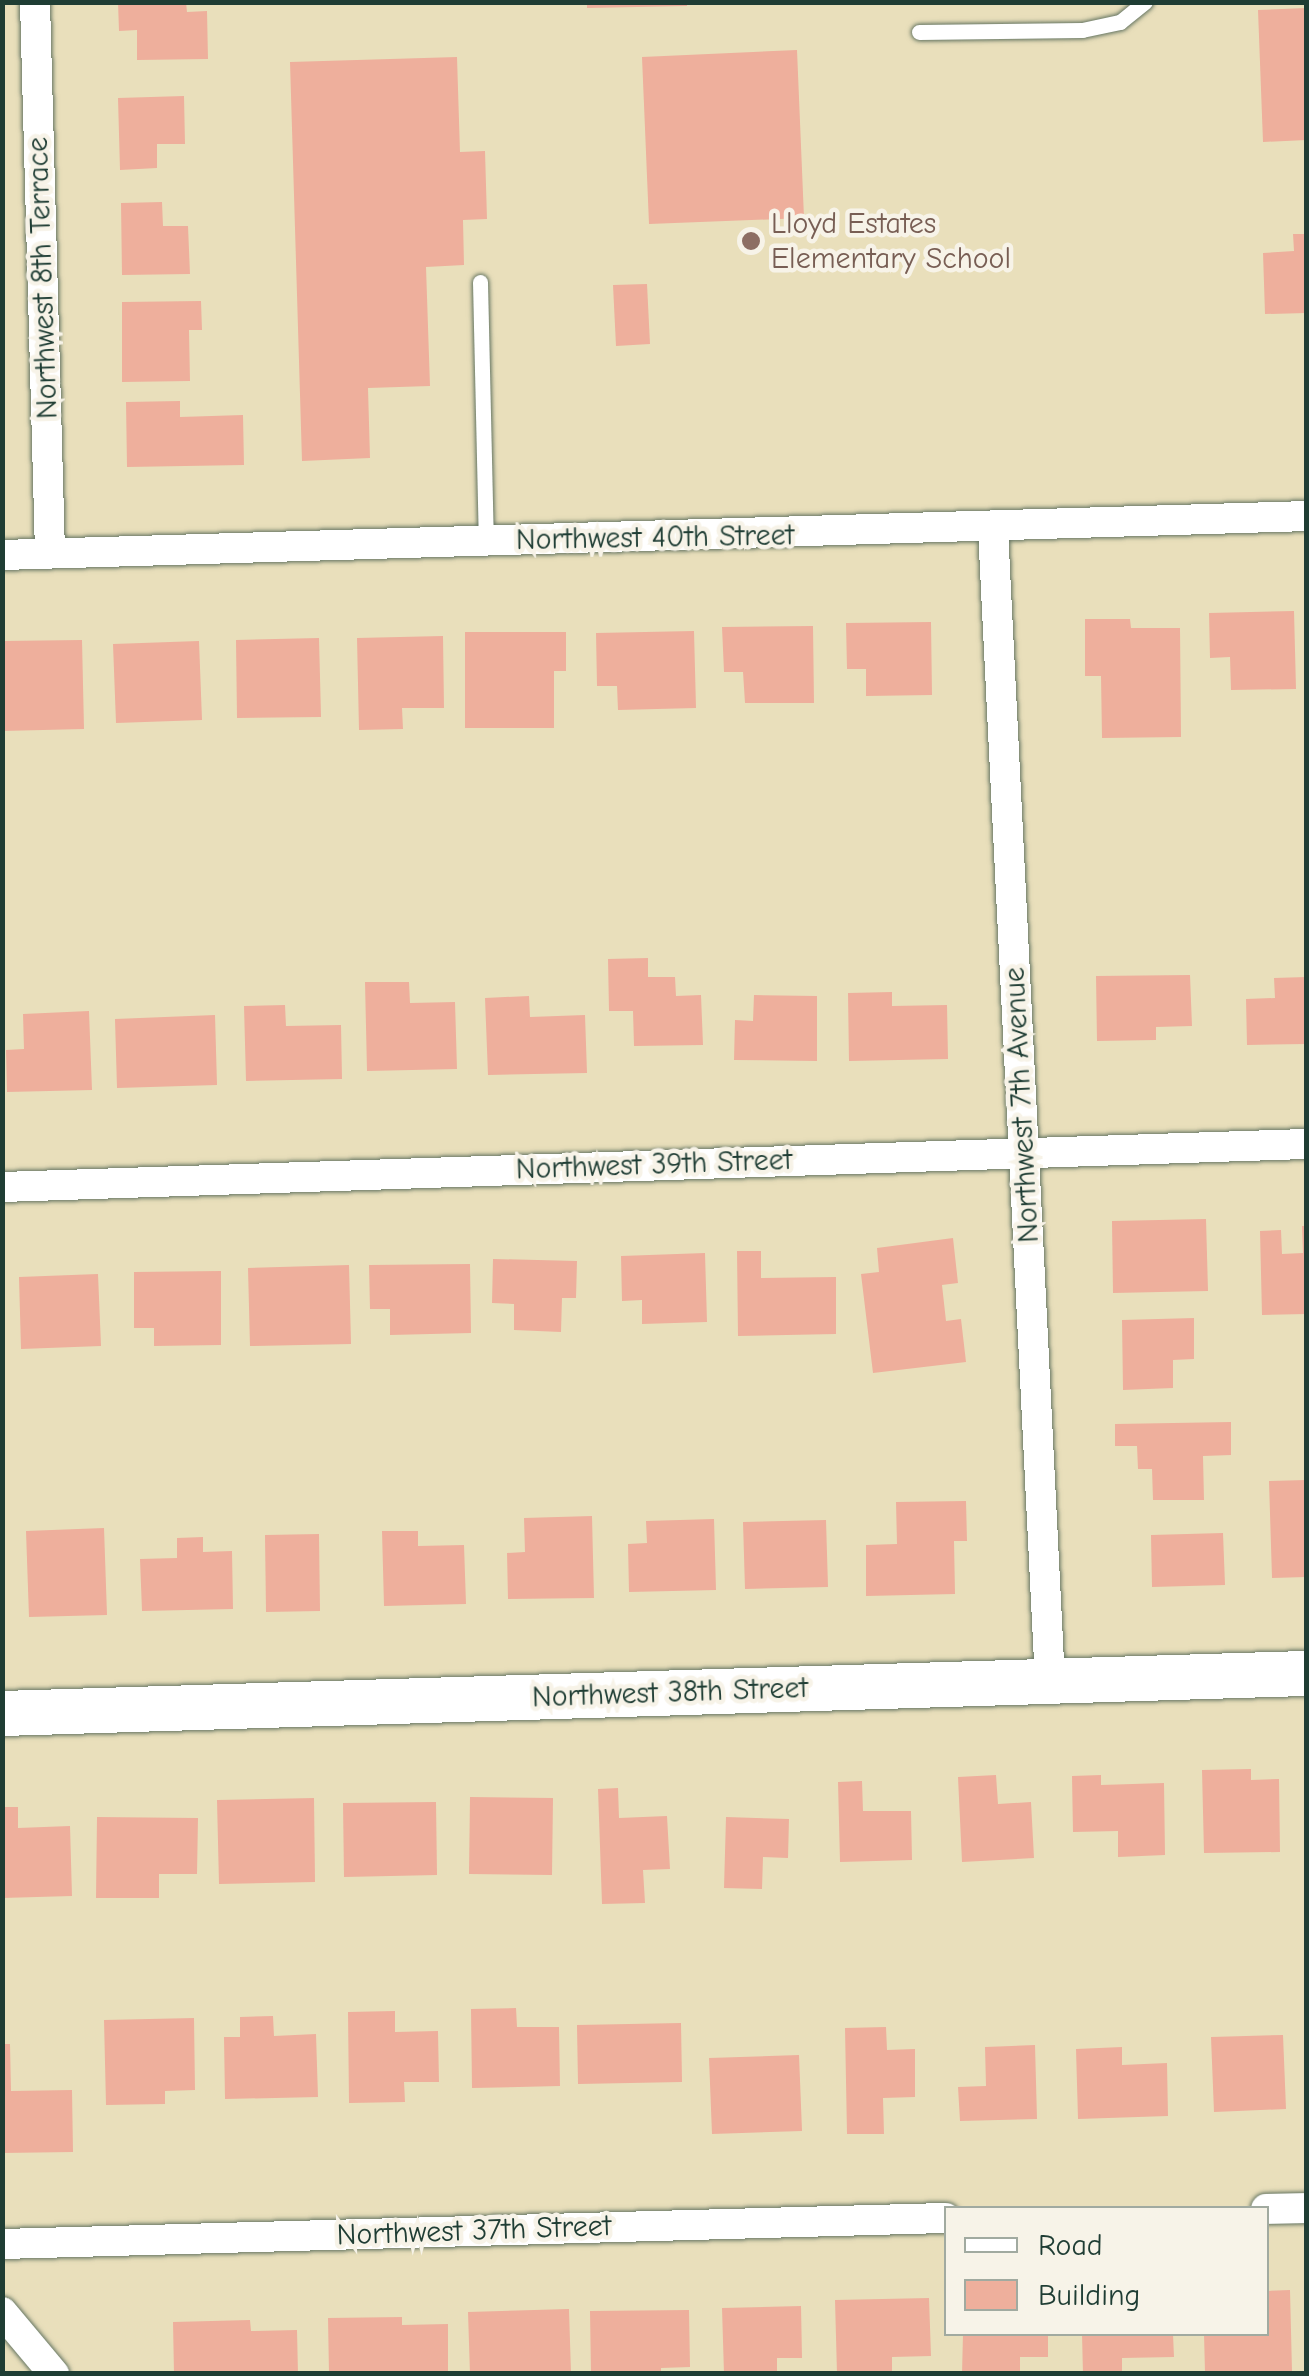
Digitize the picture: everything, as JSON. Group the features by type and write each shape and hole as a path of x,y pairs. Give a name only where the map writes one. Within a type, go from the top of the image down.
{"street":[{"name":"Northwest 8th Terrace","path":"35,2 50,553"},
{"name":"Northwest 40th Street","path":"2,555 993,529 1306,516"},
{"name":"Northwest 7th Avenue","path":"993,529 1050,1681"},
{"name":"Northwest 39th Street","path":"2,1187 1306,1144"},
{"name":"Northwest 38th Street","path":"13,1716 1306,1673"},
{"path":"1269,2209 1306,2208"},
{"name":"Northwest 37th Street","path":"2,2244 944,2218"},
{"path":"2,2312 54,2374"}],"lane":[{"path":"919,32 1082,30 1120,22 1146,2"},
{"path":"480,282 486,542"}],"building":[{"path":"118,2 186,2 187,12 207,11 208,59 137,60 137,30 119,31"},
{"path":"587,2 687,2 687,6 587,8"},
{"path":"1306,8 1306,140 1263,142 1258,10"},
{"path":"797,50 804,218 649,224 642,57"},
{"path":"457,57 460,152 485,151 487,219 463,220 464,265 426,267 430,386 368,388 370,458 302,461 290,62"},
{"path":"184,96 185,144 157,144 157,168 120,170 118,98"},
{"path":"162,202 163,226 188,226 190,274 122,275 121,203"},
{"path":"1293,234 1306,234 1306,313 1265,314 1263,253 1294,251"},
{"path":"647,284 650,344 616,346 613,285"},
{"path":"201,301 202,330 189,330 190,381 122,382 122,302"},
{"path":"180,401 180,417 243,415 244,465 127,467 126,402"},
{"path":"1294,611 1296,689 1231,690 1230,657 1210,658 1209,613"},
{"path":"1085,619 1130,619 1131,628 1180,628 1181,737 1102,738 1101,676 1085,676"},
{"path":"931,622 932,695 866,696 866,669 847,669 846,623"},
{"path":"813,626 814,703 745,703 743,672 724,672 722,627"},
{"path":"694,631 696,708 618,710 617,686 597,686 596,633"},
{"path":"465,632 566,632 566,671 554,671 554,728 465,728"},
{"path":"443,636 444,708 402,708 403,729 359,730 357,638"},
{"path":"319,638 321,717 237,718 236,640"},
{"path":"82,640 84,729 2,731 2,641"},
{"path":"199,641 202,720 116,723 113,644"},
{"path":"648,958 648,977 675,977 676,996 701,995 703,1045 634,1046 633,1011 609,1011 608,959"},
{"path":"1190,975 1192,1026 1156,1027 1156,1040 1097,1041 1096,976"},
{"path":"1306,977 1306,1044 1247,1045 1246,999 1275,998 1274,978"},
{"path":"365,982 409,982 410,1003 455,1002 457,1069 367,1071"},
{"path":"892,992 892,1006 947,1005 948,1059 849,1061 848,993"},
{"path":"754,995 817,996 817,1061 734,1060 735,1020 753,1021"},
{"path":"529,996 530,1017 585,1015 587,1073 488,1075 485,998"},
{"path":"285,1005 286,1026 341,1025 342,1079 246,1081 244,1006"},
{"path":"89,1011 92,1090 7,1092 6,1050 24,1049 23,1014"},
{"path":"215,1015 217,1085 117,1088 115,1019"},
{"path":"1206,1219 1208,1291 1113,1293 1112,1221"},
{"path":"1302,1226 1306,1226 1306,1314 1262,1315 1260,1231 1281,1230 1282,1254 1303,1253"},
{"path":"953,1238 958,1283 942,1285 946,1321 961,1319 966,1362 873,1373 861,1274 879,1272 877,1248"},
{"path":"737,1251 761,1251 761,1278 836,1277 836,1334 738,1336"},
{"path":"705,1253 707,1322 642,1324 642,1300 622,1301 621,1256"},
{"path":"493,1259 577,1261 576,1298 562,1298 561,1332 514,1330 514,1304 492,1303"},
{"path":"470,1264 471,1333 390,1335 390,1309 370,1309 369,1265"},
{"path":"349,1265 351,1344 250,1346 248,1268"},
{"path":"221,1271 221,1345 154,1346 154,1328 134,1328 134,1272"},
{"path":"98,1274 101,1346 21,1349 19,1277"},
{"path":"1194,1318 1194,1359 1173,1360 1173,1388 1123,1390 1122,1320"},
{"path":"1231,1422 1231,1455 1203,1456 1204,1500 1153,1500 1152,1469 1138,1469 1137,1446 1115,1446 1115,1424"},
{"path":"1306,1480 1306,1577 1272,1578 1269,1481"},
{"path":"966,1501 967,1541 954,1541 955,1594 866,1596 866,1545 897,1544 896,1502"},
{"path":"592,1516 594,1598 508,1599 507,1553 525,1552 524,1518"},
{"path":"714,1519 716,1590 629,1592 628,1544 647,1543 646,1521"},
{"path":"826,1520 828,1587 745,1589 743,1522"},
{"path":"104,1528 107,1615 29,1617 26,1531"},
{"path":"382,1531 418,1531 418,1546 464,1545 466,1604 384,1606"},
{"path":"1223,1533 1225,1585 1152,1587 1151,1535"},
{"path":"319,1534 320,1611 266,1612 265,1535"},
{"path":"203,1537 203,1552 232,1551 233,1609 142,1611 140,1559 177,1558 177,1538"},
{"path":"1251,1769 1251,1780 1279,1779 1280,1852 1204,1853 1202,1770"},
{"path":"996,1775 998,1804 1031,1802 1034,1858 962,1862 958,1777"},
{"path":"1101,1775 1101,1785 1164,1783 1165,1855 1118,1857 1118,1831 1073,1832 1072,1776"},
{"path":"862,1781 863,1811 911,1811 912,1860 840,1862 838,1782"},
{"path":"618,1788 619,1818 667,1816 670,1869 643,1870 645,1903 602,1904 598,1789"},
{"path":"470,1797 553,1798 552,1875 469,1874"},
{"path":"314,1798 315,1882 219,1884 217,1800"},
{"path":"436,1802 437,1875 344,1877 343,1803"},
{"path":"2,1807 18,1807 18,1828 70,1826 72,1896 2,1898"},
{"path":"97,1817 198,1818 197,1874 159,1874 159,1898 96,1898"},
{"path":"726,1817 789,1819 788,1858 763,1857 762,1889 724,1888"},
{"path":"516,2008 517,2027 559,2027 560,2086 472,2088 471,2009"},
{"path":"395,2011 395,2032 438,2031 439,2082 404,2082 405,2102 349,2103 348,2012"},
{"path":"273,2016 274,2036 316,2034 318,2097 225,2099 224,2037 240,2037 240,2017"},
{"path":"194,2018 195,2090 165,2091 165,2104 106,2105 104,2020"},
{"path":"681,2023 682,2082 578,2084 577,2025"},
{"path":"886,2027 887,2050 915,2049 915,2097 883,2098 884,2134 847,2134 845,2028"},
{"path":"1283,2035 1286,2109 1214,2112 1211,2037"},
{"path":"2,2044 10,2044 11,2091 72,2090 73,2152 2,2153"},
{"path":"1035,2045 1037,2119 960,2121 958,2087 986,2086 985,2047"},
{"path":"1122,2047 1122,2065 1167,2063 1168,2116 1078,2119 1076,2049"},
{"path":"799,2055 802,2131 712,2134 709,2058"},
{"path":"1290,2290 1292,2371 1205,2372 1204,2336 1269,2336 1269,2291"},
{"path":"929,2298 931,2356 892,2357 892,2374 837,2374 835,2300"},
{"path":"801,2306 802,2358 777,2358 777,2374 724,2374 722,2308"},
{"path":"569,2309 571,2374 470,2374 468,2312"},
{"path":"689,2310 690,2367 661,2368 661,2374 591,2374 590,2311"},
{"path":"402,2317 402,2325 448,2324 448,2374 329,2374 328,2318"},
{"path":"250,2320 251,2331 297,2330 298,2374 174,2374 173,2322"},
{"path":"963,2336 1048,2336 1048,2357 1020,2357 1020,2374 962,2374"},
{"path":"1082,2336 1173,2336 1174,2357 1122,2358 1122,2374 1083,2374"}],"place":[{"name":"Lloyd Estates Elementary School","path":"751,241"}]}
